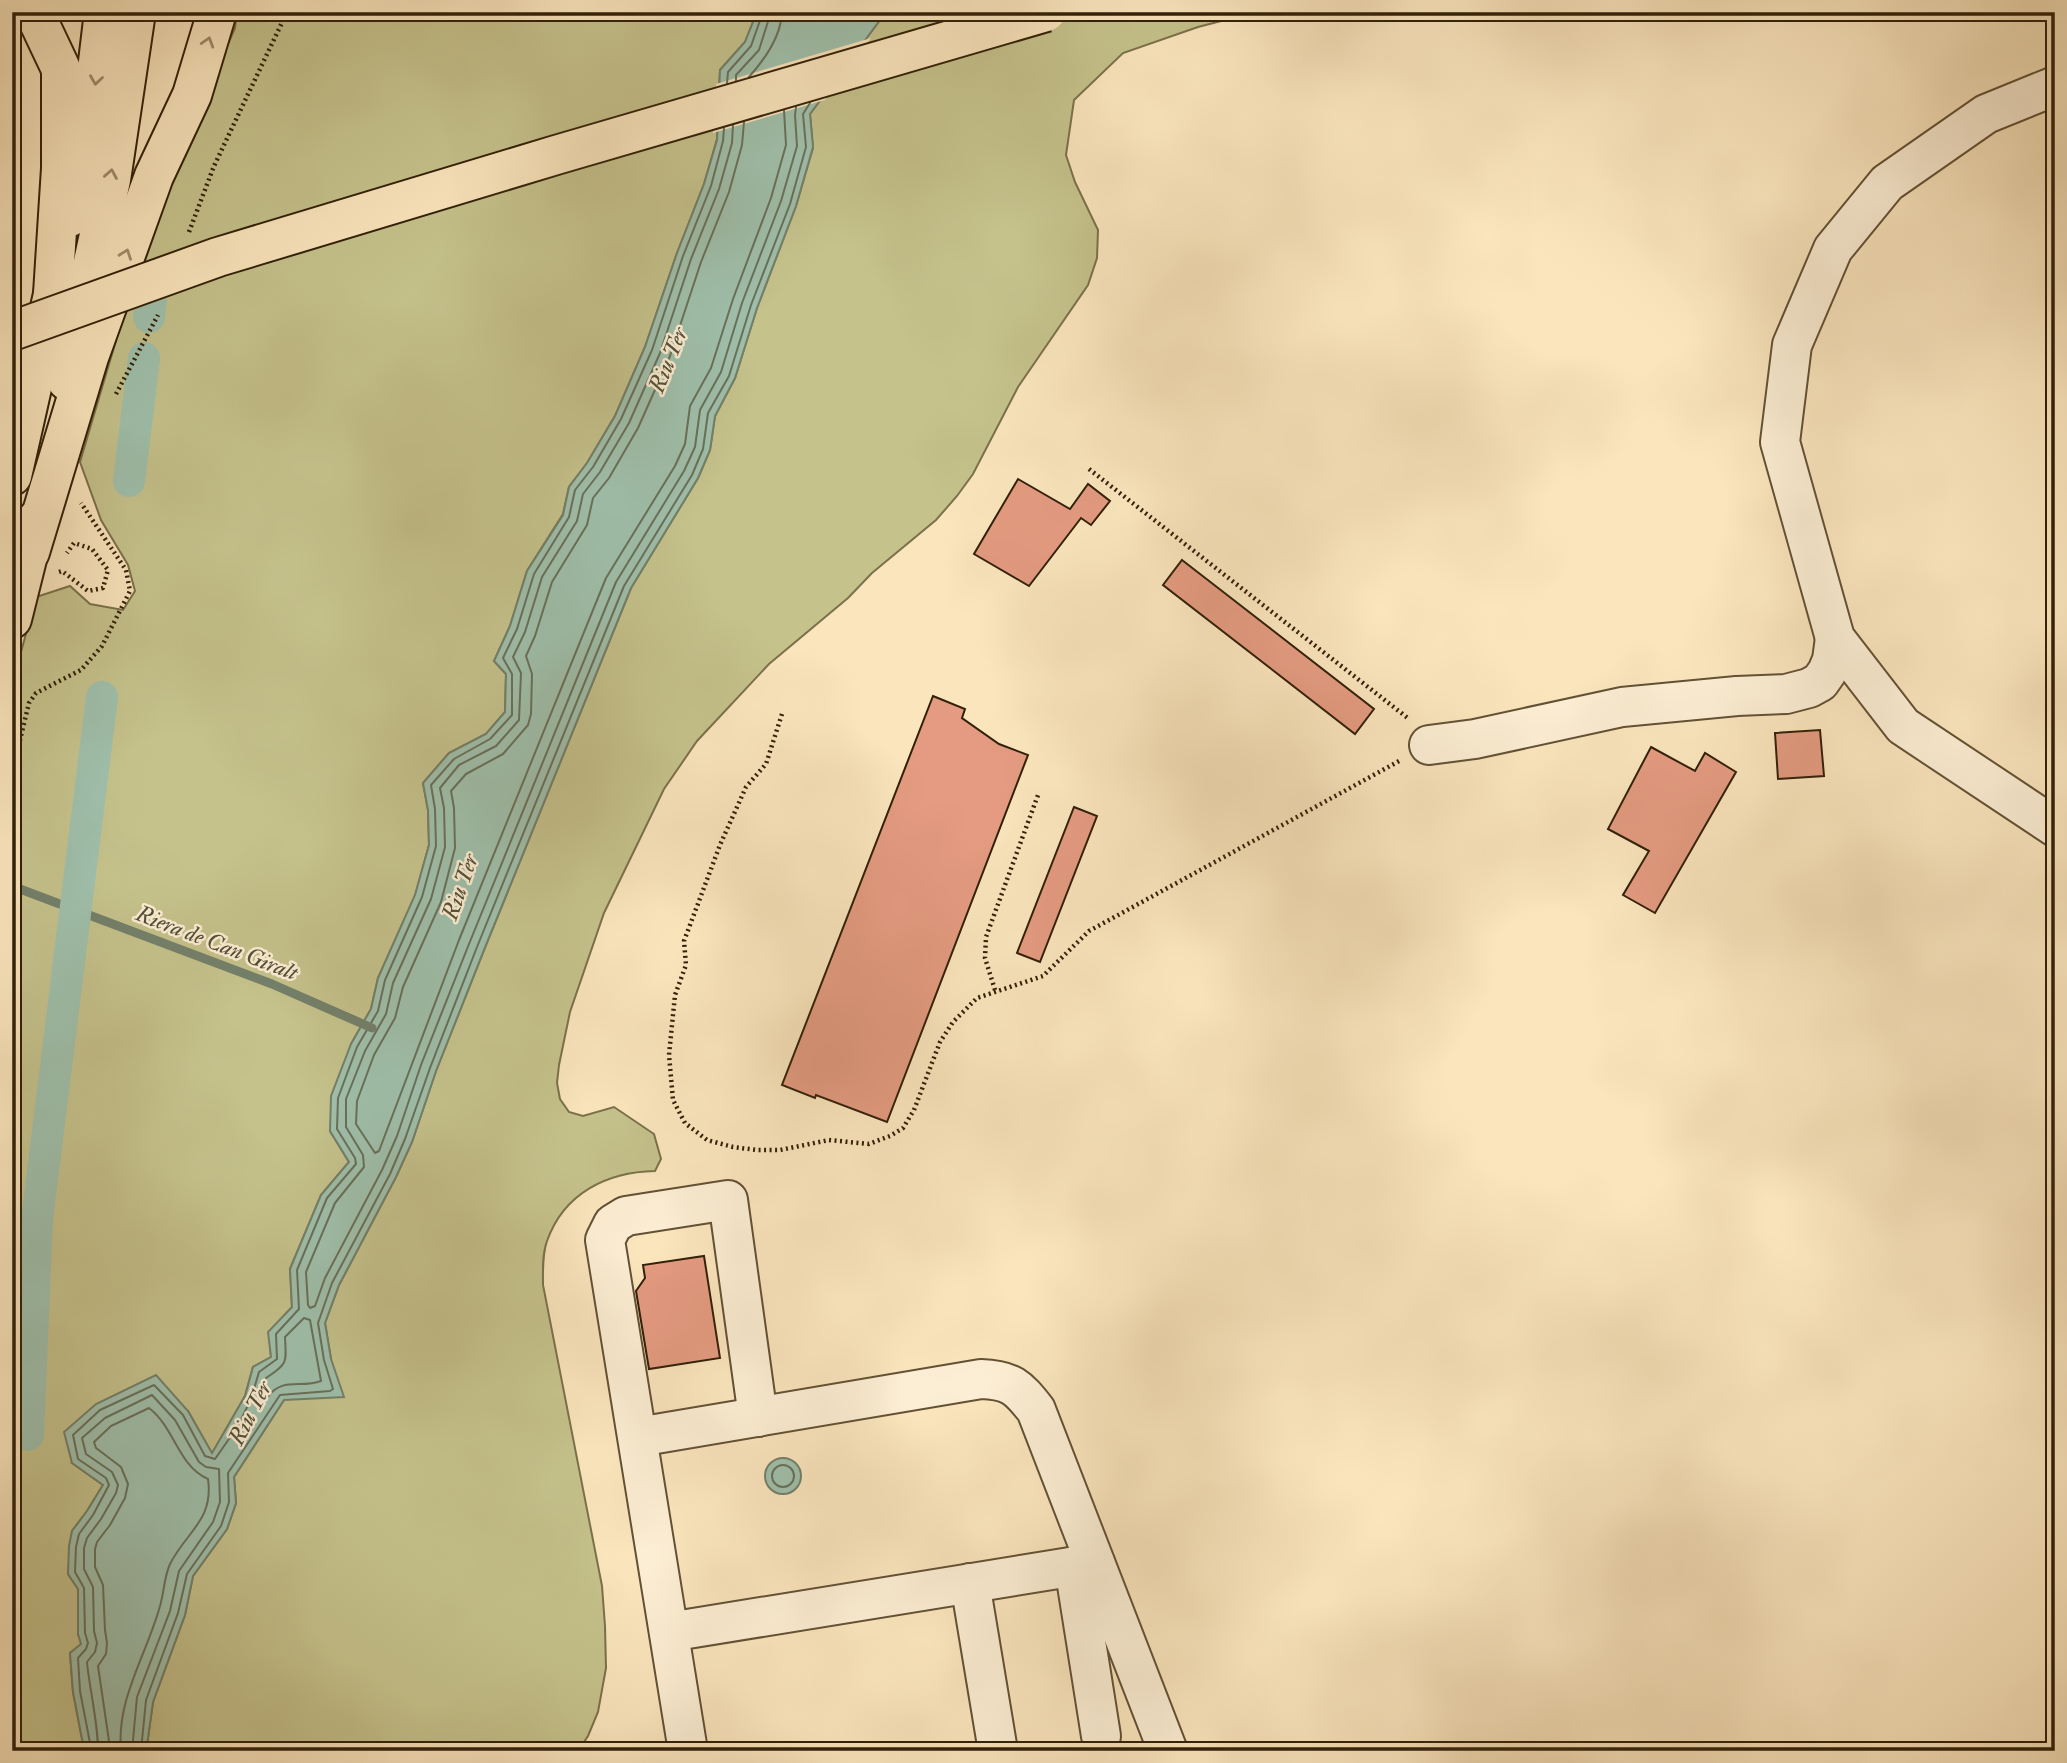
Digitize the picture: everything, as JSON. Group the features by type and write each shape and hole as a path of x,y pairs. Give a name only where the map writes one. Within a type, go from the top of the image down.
{"main road":[{"path":"34,12 61,69 61,167 53,294"},
{"path":"12,476 75,198 95,87 104,12"},
{"path":"52,562 136,12"},
{"path":"12,619 52,562 89,357 154,176 192,95 217,12"},
{"path":"12,331 231,253 1046,12"}],"street":[{"path":"2055,86 1986,114 1887,183 1832,250 1792,345 1780,442 1835,638 1903,726 2055,827"},
{"path":"1429,745 1475,739 1622,707 1786,694 1809,688 1827,672 1832,660 1835,638"},
{"path":"688,1751 605,1240 613,1224 626,1216 728,1200 758,1417"},
{"path":"638,1437 981,1379 1002,1380 1019,1389 1036,1410 1085,1564 1168,1751"},
{"path":"669,1632 1085,1564"},
{"path":"1085,1564 1101,1736"},
{"path":"970,1583 998,1751"}],"path":[{"path":"782,714 766,764 746,787 720,845 684,941 686,965 675,996 668,1055 673,1100 685,1124 708,1140 733,1147 780,1150 829,1140 869,1144 903,1128 914,1111 940,1042 953,1022 977,998 1043,976 1089,931 1429,745 1420,730 1398,709 1089,469"},
{"path":"12,772 29,704 36,693 81,670 102,646 130,591 126,570 77,498"},
{"path":"74,543 92,549 108,570 103,588 88,591 52,562 74,543"},
{"path":"52,562 62,571"},
{"path":"995,990 985,958 986,937 1038,796"}],"shaded area":[{"path":"237,12 757,12 745,42 720,70 717,139 704,184 645,347 615,416 569,487 563,514 527,571 510,626 494,661 506,674 505,712 486,734 449,753 423,783 428,810 429,845 415,896 378,978 371,1009 351,1044 330,1131 349,1162 321,1195 290,1269 292,1307 269,1332 271,1357 253,1367 245,1396 212,1454 188,1411 72,1463 103,1485 72,1531 68,1574 78,1589 78,1634 82,1644 70,1653 73,1692 83,1744 73,1751 12,1751 12,685 36,597 70,586 90,604 123,610 135,591 128,565 101,520 80,462 152,219 235,28"},
{"path":"886,12 1256,12 1198,27 1123,53 1074,100 1066,155 1075,182 1098,230 1097,258 1088,285 1018,387 973,474 957,496 936,520 769,664 697,741 664,789 604,913 570,1012 559,1065 557,1083 560,1099 569,1112 583,1116 614,1107 654,1134 661,1159 655,1171 637,1172 604,1181 576,1198 555,1224 547,1241 544,1257 543,1285 602,1586 606,1668 598,1712 588,1736 578,1751 148,1751 153,1702 185,1615 193,1576 227,1529 236,1503 234,1477 284,1400 331,1359 325,1323 339,1285 412,1142 436,1071 631,588 698,478 710,450 715,416 735,378 757,308 796,206 813,148 810,114"}],"water":[{"name":"Riu Ter","path":"757,12 886,12 810,114 813,147 796,206 757,308 735,378 715,416 710,450 698,478 631,588 436,1071 412,1142 339,1285 325,1323 331,1359 344,1397 284,1400 234,1477 236,1503 227,1529 193,1576 185,1615 153,1702 148,1751 73,1751 83,1744 73,1692 70,1653 81,1644 78,1634 78,1589 68,1574 69,1546 72,1531 103,1485 72,1463 64,1432 96,1404 156,1375 188,1411 212,1453 245,1396 253,1367 271,1357 268,1332 292,1307 290,1269 321,1195 349,1162 330,1131 331,1096 351,1044 371,1009 378,978 415,895 429,845 428,810 423,783 449,753 486,734 505,712 506,674 494,661 510,626 527,571 563,515 569,487 615,416 645,347 704,184 717,140 720,70 745,42"},
{"path":"783,1458 796,1463 801,1476 796,1489 783,1494 770,1489 765,1476 770,1463"}],"pier":[{"path":"871,38 825,100 713,133 716,84"}],"building":[{"path":"1018,479 1070,509 1088,484 1110,501 1091,525 1081,518 1029,586 974,554"},
{"path":"1182,560 1374,709 1355,734 1163,585"},
{"path":"933,696 965,709 962,718 999,744 1028,755 887,1122 782,1085"},
{"path":"1820,730 1824,776 1778,779 1775,733"},
{"path":"1651,747 1695,771 1705,753 1736,772 1655,913 1623,895 1649,851 1608,829"},
{"path":"1074,807 1097,816 1040,962 1017,953"},
{"path":"704,1256 720,1358 649,1369 636,1291 645,1278 643,1265"}],"waterway":[{"path":"149,317 151,299"},
{"path":"129,481 144,358"},
{"path":"28,1435 37,1219 102,697"},
{"name":"Riera de Can Giralt","path":"12,886 272,984 372,1028"}]}
